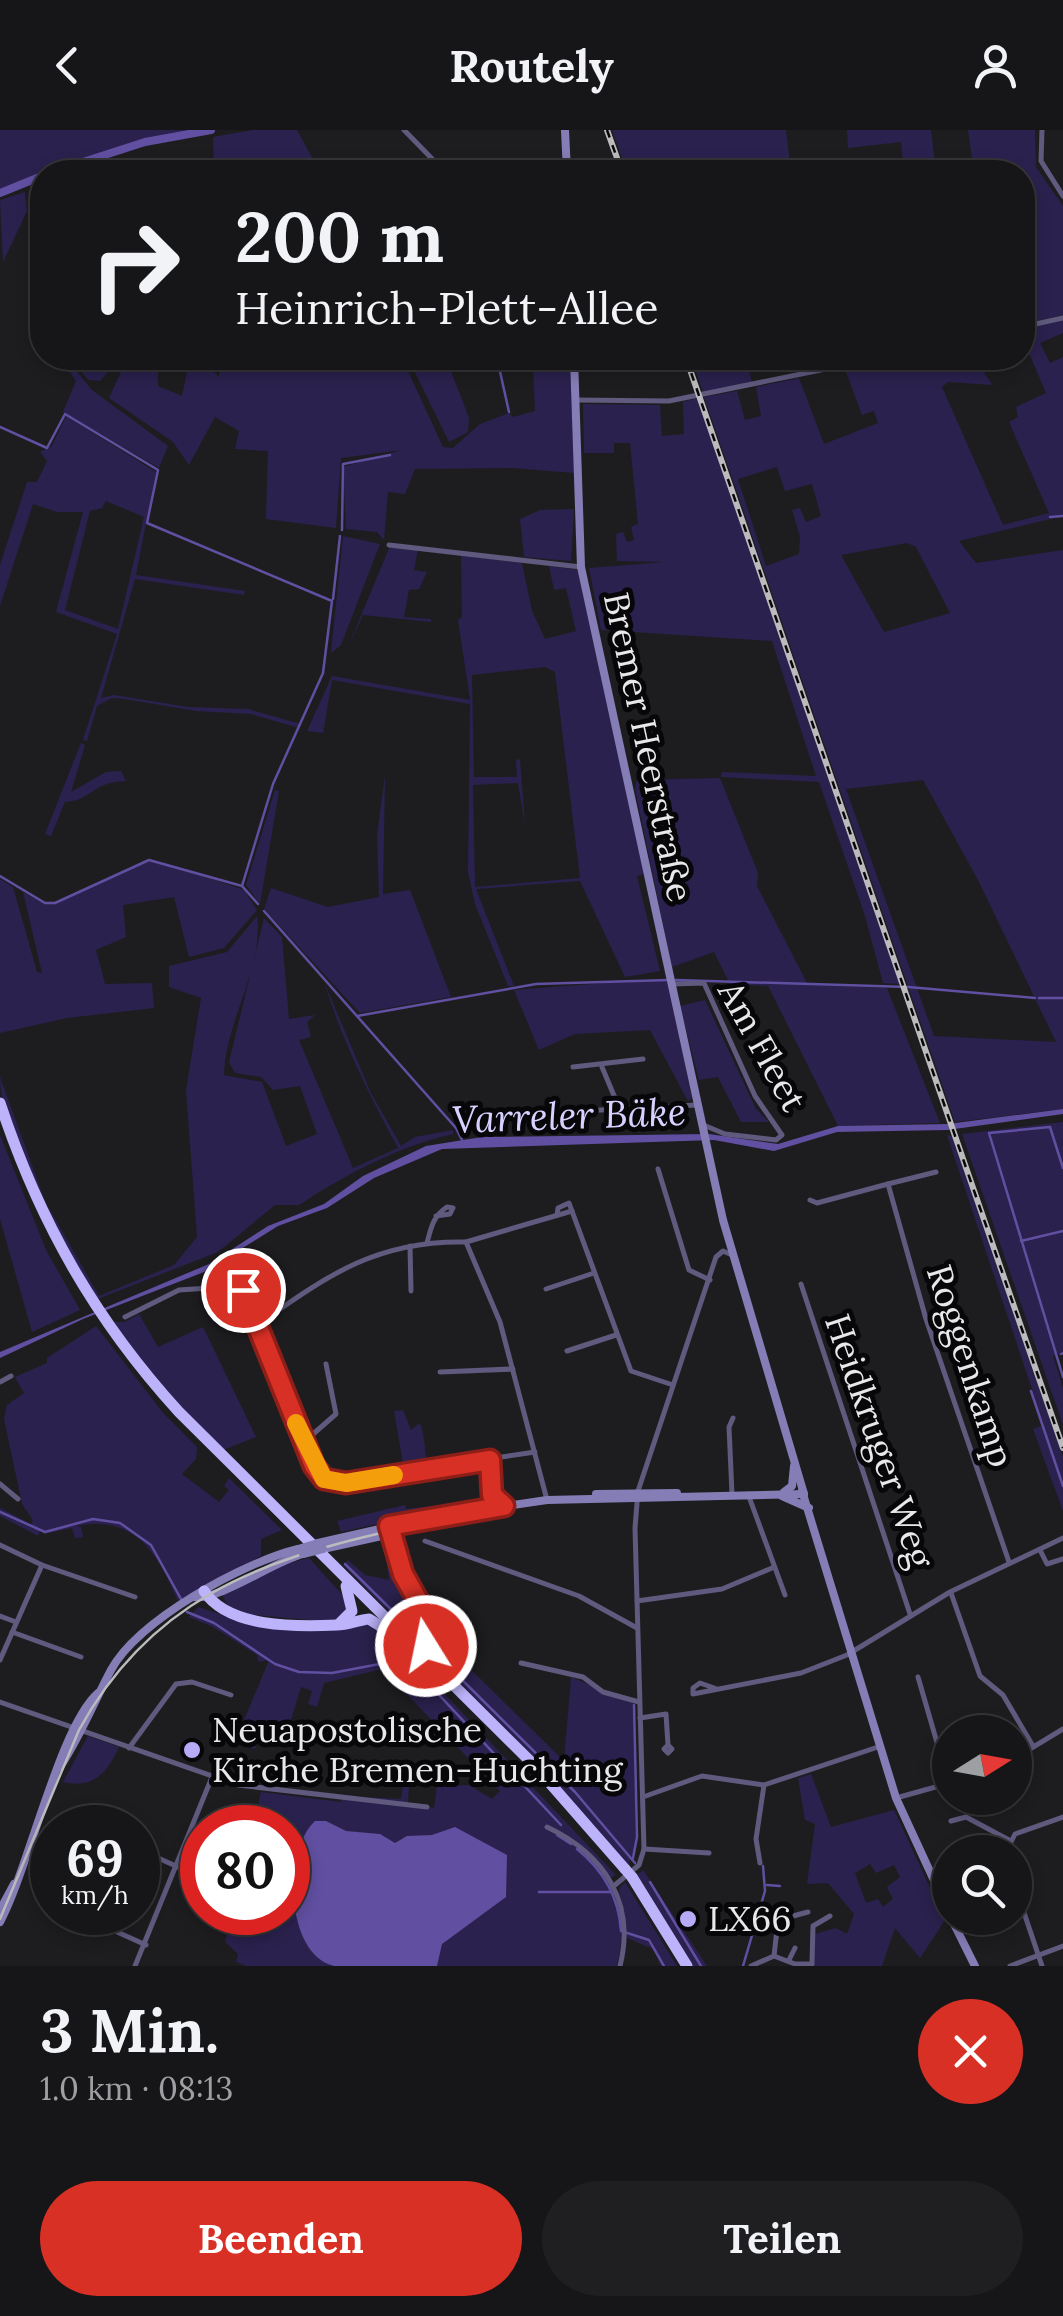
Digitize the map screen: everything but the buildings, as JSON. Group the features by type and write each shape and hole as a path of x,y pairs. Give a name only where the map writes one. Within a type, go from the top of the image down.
{"highway":[{"path":"0,1103 45,1220 88,1304"},
{"path":"0,1116 42,1226 88,1304 165,1405 515,1753 624,1877"},
{"path":"99,1320 179,1412 534,1765 624,1877 684,1966"},
{"path":"389,1526 403,1574 423,1608 426,1646 434,1666"},
{"path":"336,1625 352,1611 346,1586"},
{"path":"202,1595 235,1617 336,1625 369,1619 398,1638"},
{"path":"382,1613 412,1631 422,1622 423,1608"}],"main road":[{"path":"565,130 566,160"},
{"name":"Bremer Heerstraße","path":"574,370 582,567 704,1136 733,1255 787,1434"},
{"path":"787,1434 896,1798 932,1875"},
{"path":"787,1434 804,1494"},
{"path":"788,1495 794,1466"},
{"path":"0,1922 60,1768 112,1668 143,1636 246,1568 389,1526 546,1500 804,1494"},
{"path":"788,1495 809,1508"},
{"path":"0,1910 22,1872"},
{"path":"960,1935 975,1966"}],"street":[{"path":"407,133 419,130"},
{"path":"1042,130 1041,161 1063,196"},
{"path":"407,133 433,160"},
{"path":"1035,324 1063,318"},
{"path":"575,400 669,401 821,370"},
{"path":"388,545 582,567"},
{"name":"Am Fleet","path":"670,981 704,983 755,1096 782,1134 776,1140 704,1136"},
{"path":"573,1067 602,1067 643,1059"},
{"path":"602,1067 620,1110"},
{"path":"582,1111 697,1106"},
{"path":"658,1169 689,1270 710,1280"},
{"path":"810,1200 817,1204 936,1172"},
{"name":"Roggenkamp","path":"888,1184 926,1320 1009,1562"},
{"path":"256,1326 332,1273 368,1256 427,1243 466,1242 572,1210 630,1370 673,1385"},
{"path":"427,1243 436,1216"},
{"path":"466,1242 487,1285 546,1500"},
{"path":"410,1246 411,1291"},
{"path":"624,1877 639,1865 644,1849 637,1496 713,1266 720,1252 733,1255"},
{"path":"546,1289 594,1273"},
{"name":"Heidkruger Weg","path":"801,1284 910,1614"},
{"path":"125,1316 179,1290 240,1286 304,1442 324,1479 346,1483 535,1452"},
{"path":"567,1350 616,1335"},
{"path":"304,1442 336,1414 326,1364"},
{"path":"440,1372 513,1369"},
{"path":"0,1382 11,1376"},
{"path":"732,1494 729,1427 733,1418"},
{"path":"490,1460 492,1495 504,1506"},
{"path":"0,1484 18,1499"},
{"path":"748,1494 785,1595"},
{"path":"717,1689 812,1670 950,1592 1063,1538"},
{"path":"425,1541 579,1596 638,1628"},
{"path":"0,1545 42,1565 136,1597"},
{"path":"1040,1549 1047,1564 1063,1560"},
{"path":"0,1660 42,1565"},
{"path":"637,1601 722,1589 772,1568"},
{"path":"950,1592 980,1676 1003,1695 1033,1746 1063,1729"},
{"path":"0,1616 16,1622"},
{"path":"12,1632 82,1657"},
{"path":"521,1663 583,1677 604,1692 639,1702"},
{"path":"918,1677 932,1723"},
{"path":"130,1748 176,1684 192,1682 231,1695"},
{"path":"0,1702 212,1777 252,1787 426,1808"},
{"path":"640,1718 666,1714 668,1745"},
{"path":"643,1797 702,1776 764,1785 881,1746"},
{"path":"135,1966 212,1777"},
{"path":"760,1862 756,1839 764,1785"},
{"path":"896,1798 932,1788"},
{"path":"951,1821 966,1817 1000,1835"},
{"path":"1021,1835 1063,1817"},
{"path":"547,1827 624,1877"},
{"path":"644,1849 709,1853"},
{"path":"160,1859 178,1866"},
{"path":"620,1966 625,1932 624,1877"},
{"path":"766,1915 778,1920 808,1912"},
{"path":"751,1966 777,1956 811,1965 813,1926 830,1916"},
{"path":"778,1920 777,1956 782,1966"},
{"path":"124,1935 146,1945"},
{"path":"1032,1935 1042,1966"},
{"path":"1010,1966 1063,1946"},
{"path":"789,1960 795,1948"}],"shaded area":[{"path":"0,130 207,130 89,160 30,160 30,181 0,192"},
{"path":"253,130 297,130 313,160 214,160 213,137"},
{"path":"612,130 786,130 790,160 623,160"},
{"path":"847,130 931,130 935,160 903,160 901,142 848,148"},
{"path":"968,130 1035,130 1036,167 1063,206 1063,315 1035,321 1035,160 972,160"},
{"path":"25,192 27,211 3,262 0,200"},
{"path":"1063,320 1063,333 1040,343 1050,363 1063,357 1063,516 959,541 976,563 1063,550 1063,1109 955,1122 704,397 737,391 745,420 761,416 756,387 799,378 824,444 878,423 874,411 862,415 845,370 990,370 984,373 993,385 948,382 942,387 1003,525 1049,513 1009,422 1018,417 1016,407 1046,393 1035,367 1035,327","holes":["777,467 785,491 812,484 821,516 806,522 800,508 792,510 800,537 799,554 766,566 738,479","907,543 916,547 950,613 884,632 841,555","923,780 979,882 1056,1042 934,1036 846,789"]},
{"path":"68,370 76,370 92,390 168,446 159,468 63,412 76,381"},
{"path":"80,370 110,370 100,381 88,380"},
{"path":"118,370 158,370 158,386 182,396 187,370 212,370 219,377 219,370 408,370 443,447 453,448 480,424 509,413 513,417 535,411 533,370 570,370 574,473 512,468 415,469 405,494 388,492 384,540 377,532 346,529 343,467 402,450 341,458 336,528 266,519 268,451 235,449 239,431 215,417 189,465 173,442 109,398 121,372"},
{"path":"414,370 451,370 469,418 468,432 449,442"},
{"path":"695,370 749,370 752,383 703,392"},
{"path":"698,398 900,984 883,983 865,916 819,782 721,777 722,772 816,776 772,641 601,630 589,568 665,562 617,561 616,534 623,532 627,542 634,540 631,527 638,524 630,443 614,443 614,453 584,453 583,404 660,405 662,436 684,434 683,402"},
{"path":"66,416 156,472 136,575 245,591 244,595 135,579 101,698 114,695 188,707 248,709 301,724 299,728 251,714 196,711 112,698 97,706 87,741 83,740 117,634 56,612 83,512 57,512 33,504 0,606 0,565 27,482 37,482 47,461 40,452 52,446","holes":["106,501 144,517 118,629 65,610 90,511 102,508"]},
{"path":"574,509 571,561 524,557 520,519 540,510"},
{"path":"343,536 380,544 341,645 331,653"},
{"path":"390,546 418,549 414,570 427,572 419,589 409,590 404,617 431,622 363,615 348,647"},
{"path":"461,555 522,563 532,611 545,639 576,631 566,588 554,590 549,566 579,570 644,874 637,876 660,971 625,977 580,881 476,889 514,986 508,986 475,904 468,872 470,704 332,680 323,733 307,731 332,676 470,700 458,620 462,617","holes":["545,667 555,672 580,878 475,887 473,785 518,783 525,825 520,759 516,760 517,777 474,777 472,675"]},
{"path":"81,743 85,745 71,792 106,772 121,771 126,781 106,784 65,802 51,836 45,834"},
{"path":"385,776 383,894 410,890 451,997 360,1013 264,909 271,888 328,907 379,897 377,834"},
{"path":"720,778 758,873 757,886 808,985 887,988 940,1123 838,1126 768,986 730,984 714,952 672,967 635,789 637,780"},
{"path":"275,790 279,791 260,904 246,885"},
{"path":"147,862 161,862 244,890 257,910 224,948 189,957 174,897 123,905 126,937 96,950 105,984 152,983 154,1008 67,1018 0,1033 0,879 13,887 37,972 42,973 23,892 45,904 55,904"},
{"path":"257,916 255,955 264,918 282,937 289,1019 315,1015 307,1022 311,1037 299,1040 353,1168 398,1148 357,1067 324,982 371,1093 401,1146 415,1137 453,1130 453,1134 373,1163 299,1205 275,1205 218,1252 95,1300 51,1223 22,1160 10,1129 0,1077 45,1201 99,1296 174,1265 197,1237 186,1090 201,998 169,987 169,966 227,952","holes":["255,956 229,1062 235,1073 261,1077 273,1090 300,1086 317,1134 286,1146 262,1082 224,1075 231,1035"]},
{"path":"668,981 692,1098 688,1101 650,1030 575,1034 539,1050 514,990"},
{"path":"705,1000 756,1109 769,1122 741,1122 718,1077 699,1080 680,1006"},
{"path":"1063,1109 1063,1114 947,1130 837,1132 774,1151 714,1140 442,1149 374,1178 327,1208 278,1226 204,1272 83,1319 0,1358 0,1352 209,1264 268,1226 324,1204 363,1176 426,1146 482,1137 709,1134 778,1144 838,1126 948,1124"},
{"path":"1063,1122 1063,1352 1053,1356 1063,1388 1063,1425 962,1134"},
{"path":"0,1135 46,1250 80,1310 32,1332 0,1219"},
{"path":"947,1135 952,1136 1063,1457 1063,1511 1033,1429 1044,1425"},
{"path":"139,1314 158,1347 203,1327 256,1437 223,1450 182,1409 108,1322 125,1322"},
{"path":"96,1326 164,1414 197,1447 196,1459 182,1474 219,1502 229,1490 224,1486 229,1478 282,1530 261,1539 261,1556 178,1601 162,1567 142,1541 129,1532 97,1524 76,1526 81,1527 83,1537 75,1538 72,1528 44,1534 41,1528 38,1536 0,1516 0,1508 31,1524 33,1520 22,1504 4,1419 7,1405 24,1393 15,1377 47,1363 47,1358"},
{"path":"403,1410 411,1430 420,1423 427,1467 404,1469 394,1411"},
{"path":"489,1499 341,1532 337,1521 405,1505 406,1509"},
{"path":"390,1555 419,1610 418,1624 405,1628 343,1565 348,1560 365,1575 389,1580 386,1558"},
{"path":"309,1558 349,1602 344,1617 332,1622 231,1613 222,1594 282,1565"},
{"path":"198,1607 243,1621 367,1621 384,1630 616,1875 606,1880 620,1922 617,1966 246,1966 236,1962 238,1954 225,1942 226,1935 310,1935 310,1805 258,1805 261,1792 341,1802 343,1796 401,1799 403,1785 409,1785 408,1803 434,1808 437,1786 469,1785 492,1799 500,1791 394,1681 398,1671 391,1667 324,1683 317,1707 308,1704 312,1691 301,1687 284,1743 261,1736 255,1749 235,1742 269,1660 258,1662 257,1655 189,1617"},
{"path":"451,1650 564,1761 571,1677 633,1703 636,1849 628,1865 431,1652"},
{"path":"88,1736 119,1747 98,1777 83,1783 63,1782"},
{"path":"811,1774 831,1827 894,1810 932,1892 932,1935 935,1935 920,1958 895,1928 882,1966 813,1966 815,1934 836,1928 847,1934 854,1914 828,1883 807,1884 815,1824 805,1820 798,1778","holes":["870,1864 876,1873 894,1865 900,1877 887,1887 893,1899 883,1907 878,1899 866,1903 855,1873"]},
{"path":"315,1821 326,1821 346,1831 380,1834 395,1843 407,1836 432,1835 455,1827 507,1855 506,1897 442,1944 437,1966 334,1966 318,1958 303,1935 310,1935 310,1828"},
{"path":"643,1870 707,1966 691,1966 636,1876"},
{"path":"625,1882 677,1966 661,1966 653,1949 627,1938 619,1889"}],"waterway":[{"path":"89,160 145,142 211,130"},
{"path":"0,193 30,181"},
{"path":"500,370 509,412"},
{"path":"0,427 47,448 65,414 158,470 147,523 332,601 323,673 273,784 242,886"},
{"path":"342,530 343,464 390,455"},
{"path":"1050,517 1063,516"},
{"path":"333,599 340,536"},
{"path":"0,876 45,903 55,903 149,860 242,886 258,904"},
{"name":"Varreler Bäke","path":"264,911 456,1128 462,1140"},
{"path":"357,1016 536,984 668,980"},
{"path":"676,980 908,987 1035,998"},
{"path":"1039,998 1063,998"},
{"path":"1063,1168 1050,1127 989,1133 1063,1377"},
{"path":"1021,1241 1063,1231"},
{"path":"1031,1391 1063,1486"},
{"path":"0,1512 45,1532 93,1519 120,1523 151,1545 181,1599"},
{"path":"345,1564 409,1627"},
{"path":"187,1612 214,1623 275,1664 299,1672 332,1673 406,1659"},
{"path":"434,1652 575,1792 635,1863"},
{"path":"410,1664 561,1825"},
{"path":"633,1858 637,1837 634,1705"},
{"path":"557,1835 571,1844"},
{"path":"577,1849 608,1886 621,1931 649,1940 664,1966"},
{"path":"743,1966 765,1891 763,1866"},
{"path":"650,1882 701,1966"},
{"path":"767,1885 780,1886"},
{"path":"539,1892 611,1892"}],"tram line":[{"path":"0,1919 79,1730 107,1686 138,1649 210,1594 251,1573 390,1531"}],"railway":[{"path":"607,130 618,160"},
{"path":"690,370 1063,1448"}],"slow traffic":[{"path":"296,1423 314,1466 324,1479 346,1483 394,1475"}],"place":[{"name":"Neuapostolische Kirche Bremen-Huchting","path":"192,1750"},
{"name":"LX66","path":"688,1919"}],"route":[{"path":"243,1290 314,1466 324,1479 346,1483 490,1460 492,1495 504,1506 389,1526 403,1574 426,1615 426,1646"}]}
